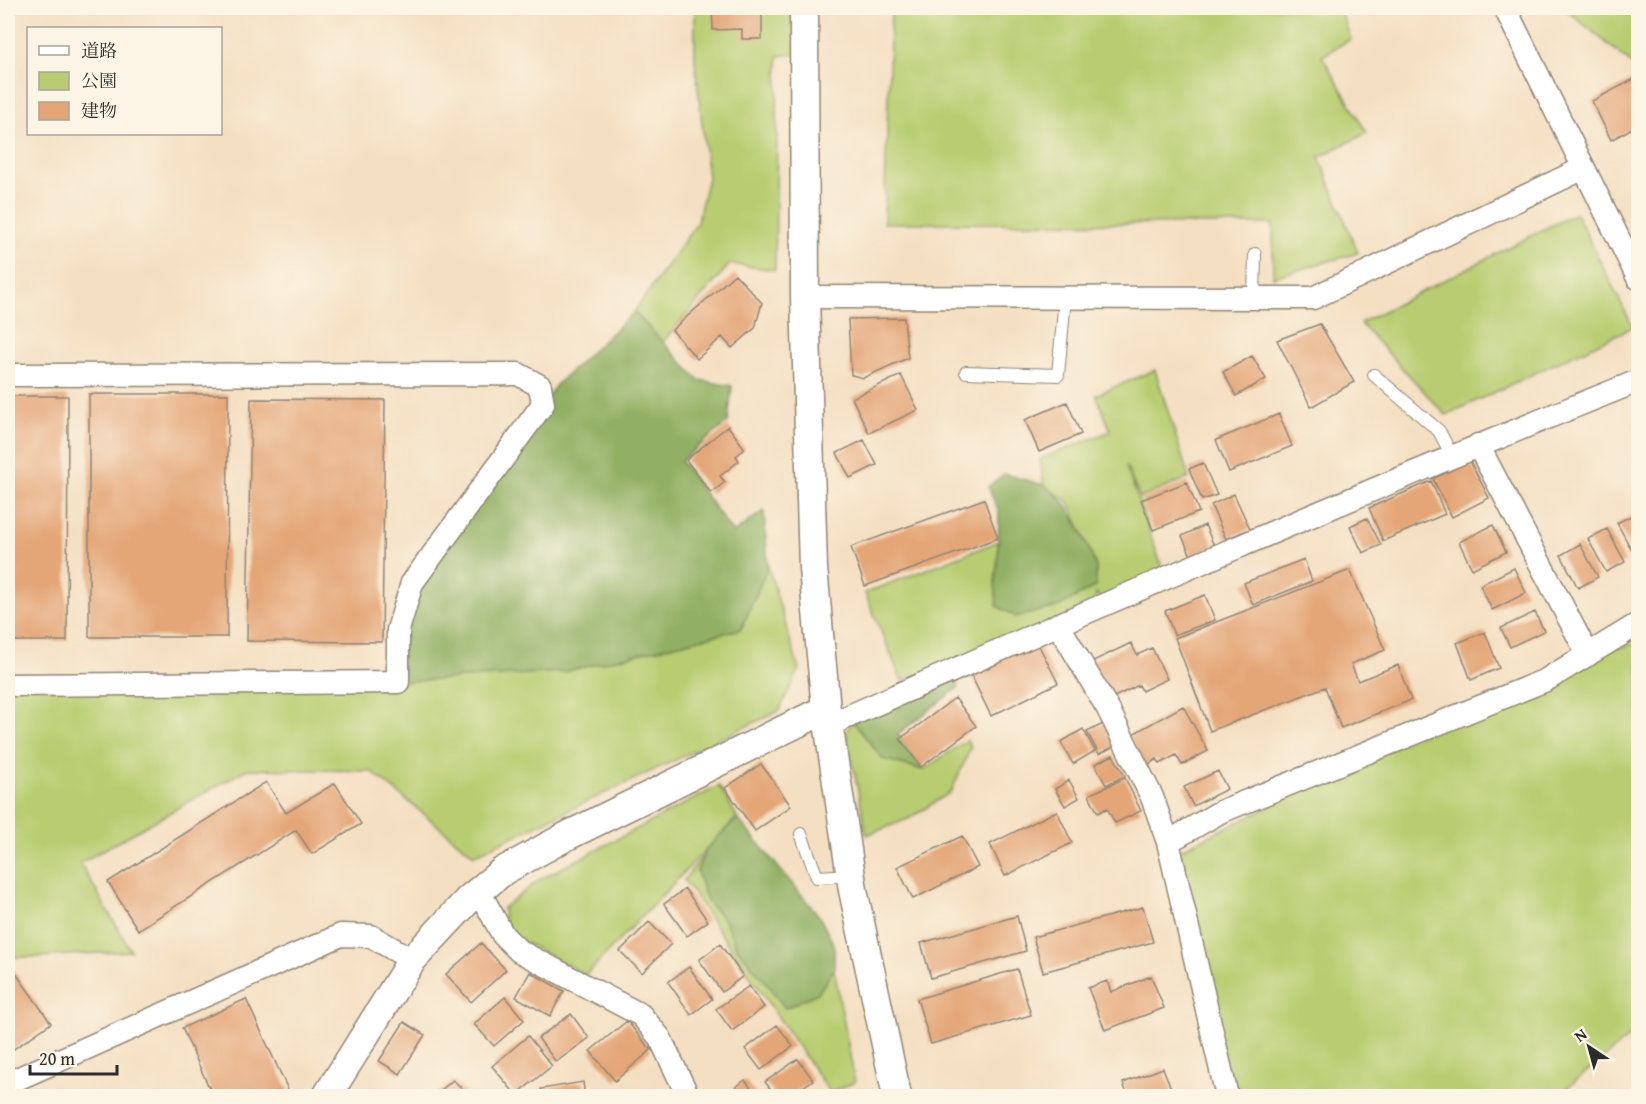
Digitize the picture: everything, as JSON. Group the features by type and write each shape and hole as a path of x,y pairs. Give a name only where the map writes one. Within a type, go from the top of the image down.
{"street":[{"path":"804,8 805,297 813,568 827,717 851,875 897,1096"},
{"path":"1505,8 1638,278"},
{"path":"805,297 1313,298 1584,168"},
{"path":"8,375 518,374 540,386 543,404 412,583 398,630 398,682 8,685"},
{"path":"327,1096 412,960 468,900 503,871 567,836 827,717 1058,624 1478,445 1638,381"},
{"path":"1478,445 1588,655"},
{"path":"1058,624 1108,709 1152,797 1168,842 1227,1096"},
{"path":"1168,842 1220,812 1546,680 1638,624"},
{"path":"479,891 503,935 519,951 641,1015 660,1038 688,1096"},
{"path":"8,1083 341,934 371,936 412,960"}],"lane":[{"path":"1254,298 1255,254"},
{"path":"966,372 1058,375 1065,298"},
{"path":"1374,375 1439,431 1452,456"},
{"path":"801,834 817,877 851,875"}],"green space":[{"path":"695,8 795,8 796,54 778,56 775,270 730,264 663,342 634,312 697,223 708,178 695,60"},
{"path":"891,8 1339,8 1351,39 1322,56 1367,133 1319,157 1358,253 1273,277 1273,224 884,223"},
{"path":"1564,8 1638,8 1638,69"},
{"path":"1576,213 1633,327 1446,415 1360,323"},
{"path":"634,312 699,380 732,386 728,422 681,461 733,533 764,511 768,566 741,629 563,672 398,682 412,583 557,384"},
{"path":"1155,370 1189,478 1140,498 1126,466 1166,578 1106,604 1096,593 1094,609 902,681 865,593 999,541 1000,579 1084,538 1069,502 1044,485 1040,459 1111,431 1096,395"},
{"path":"1004,474 1044,485 1064,502 1082,532 1096,566 1096,586 1058,607 1016,617 997,606 995,582 999,512 988,487"},
{"path":"768,566 799,670 779,711 474,855 371,771 247,769 80,863 131,951 8,957 8,685 389,682 741,629"},
{"path":"1638,643 1638,1030 1557,1096 1233,1096 1171,854 1588,655"},
{"path":"957,668 958,688 898,734 923,770 883,759 853,722"},
{"path":"853,722 923,770 967,740 971,747 951,792 910,818 867,835 846,731"},
{"path":"719,786 737,817 586,975 514,937 504,925 503,908 539,880"},
{"path":"738,819 819,916 834,945 834,969 818,993 785,1008 737,948 725,921 707,901 697,871 706,849"},
{"path":"704,854 697,871 707,901 725,921 737,948 818,993 834,969 855,1082 830,1093 684,880"}],"building":[{"path":"712,8 762,8 762,39 742,39 742,29 713,30"},
{"path":"1634,79 1638,87 1638,125 1611,140 1592,101"},
{"path":"735,274 762,303 755,328 732,348 722,337 697,359 672,330"},
{"path":"904,318 908,358 863,378 851,375 848,319"},
{"path":"1320,324 1354,382 1311,407 1277,340"},
{"path":"1252,356 1266,379 1236,396 1223,372"},
{"path":"901,375 918,410 869,433 852,398"},
{"path":"89,394 228,394 227,637 89,637"},
{"path":"8,396 68,396 67,641 8,641"},
{"path":"251,399 385,400 382,642 247,641"},
{"path":"1067,402 1081,434 1039,452 1025,420"},
{"path":"1279,414 1292,446 1229,472 1216,440"},
{"path":"728,426 745,449 736,456 739,461 720,476 725,482 711,493 686,460"},
{"path":"864,440 877,465 850,478 837,453"},
{"path":"1470,461 1489,498 1452,517 1433,479"},
{"path":"1203,463 1217,495 1202,500 1189,469"},
{"path":"1431,481 1445,514 1383,541 1369,508"},
{"path":"1187,482 1199,512 1153,530 1141,500"},
{"path":"1234,494 1250,529 1226,539 1211,505"},
{"path":"984,499 998,538 865,586 851,547"},
{"path":"1636,513 1638,554 1635,556 1617,523"},
{"path":"1367,518 1381,545 1363,553 1350,526"},
{"path":"1205,525 1215,548 1192,558 1182,536"},
{"path":"1493,525 1506,552 1472,569 1459,542"},
{"path":"1607,529 1625,562 1606,572 1588,539"},
{"path":"1580,544 1598,577 1578,588 1561,555"},
{"path":"1304,559 1312,581 1253,605 1244,583"},
{"path":"1514,568 1526,593 1492,610 1480,585"},
{"path":"1350,570 1385,650 1351,664 1358,681 1398,665 1411,700 1341,728 1325,687 1210,731 1175,638"},
{"path":"1205,595 1215,620 1174,635 1165,611"},
{"path":"1535,612 1544,631 1510,647 1501,628"},
{"path":"1485,632 1499,668 1471,680 1457,643"},
{"path":"1037,642 1058,683 991,716 971,675"},
{"path":"1131,643 1137,655 1152,648 1167,679 1142,691 1139,685 1108,700 1091,662"},
{"path":"955,698 976,726 921,767 900,739"},
{"path":"1183,706 1208,751 1182,765 1176,755 1160,764 1157,759 1146,766 1129,736"},
{"path":"1105,723 1117,745 1099,754 1087,732"},
{"path":"1083,729 1095,751 1073,764 1061,742"},
{"path":"1113,755 1125,776 1106,785 1095,764"},
{"path":"761,764 791,806 755,831 725,788"},
{"path":"1218,771 1227,789 1193,806 1184,787"},
{"path":"1125,778 1141,811 1115,823 1107,808 1098,813 1089,795"},
{"path":"1069,780 1079,798 1065,806 1055,789"},
{"path":"266,782 286,813 335,783 361,824 312,854 296,830 138,930 108,882"},
{"path":"1057,811 1072,843 1005,876 990,844"},
{"path":"962,836 978,867 913,899 897,867"},
{"path":"685,889 708,921 687,936 664,904"},
{"path":"1143,907 1153,942 1043,972 1033,937"},
{"path":"1017,916 1026,951 931,978 921,943"},
{"path":"649,922 671,944 642,973 620,951"},
{"path":"481,943 506,970 471,1002 446,974"},
{"path":"720,944 743,976 722,992 699,960"},
{"path":"8,962 51,1023 8,1053"},
{"path":"689,967 712,999 691,1015 668,982"},
{"path":"1017,969 1031,1015 931,1044 917,999"},
{"path":"530,972 564,991 550,1016 516,997"},
{"path":"1151,976 1164,1008 1105,1030 1088,988 1107,981 1111,992"},
{"path":"749,986 764,1007 732,1031 716,1009"},
{"path":"505,997 524,1020 494,1046 474,1024"},
{"path":"246,999 291,1096 213,1096 182,1028"},
{"path":"571,1014 589,1038 556,1062 538,1038"},
{"path":"627,1021 651,1050 615,1081 590,1051"},
{"path":"404,1022 425,1035 400,1074 379,1061"},
{"path":"777,1025 793,1046 761,1070 745,1049"},
{"path":"528,1036 552,1066 516,1095 492,1066"},
{"path":"798,1059 813,1080 790,1096 776,1096 765,1082"},
{"path":"1163,1068 1174,1096 1128,1096 1123,1083"},
{"path":"453,1080 470,1096 434,1096"},
{"path":"745,1080 757,1096 724,1096"},
{"path":"583,1082 585,1096 542,1096 541,1089"}]}
